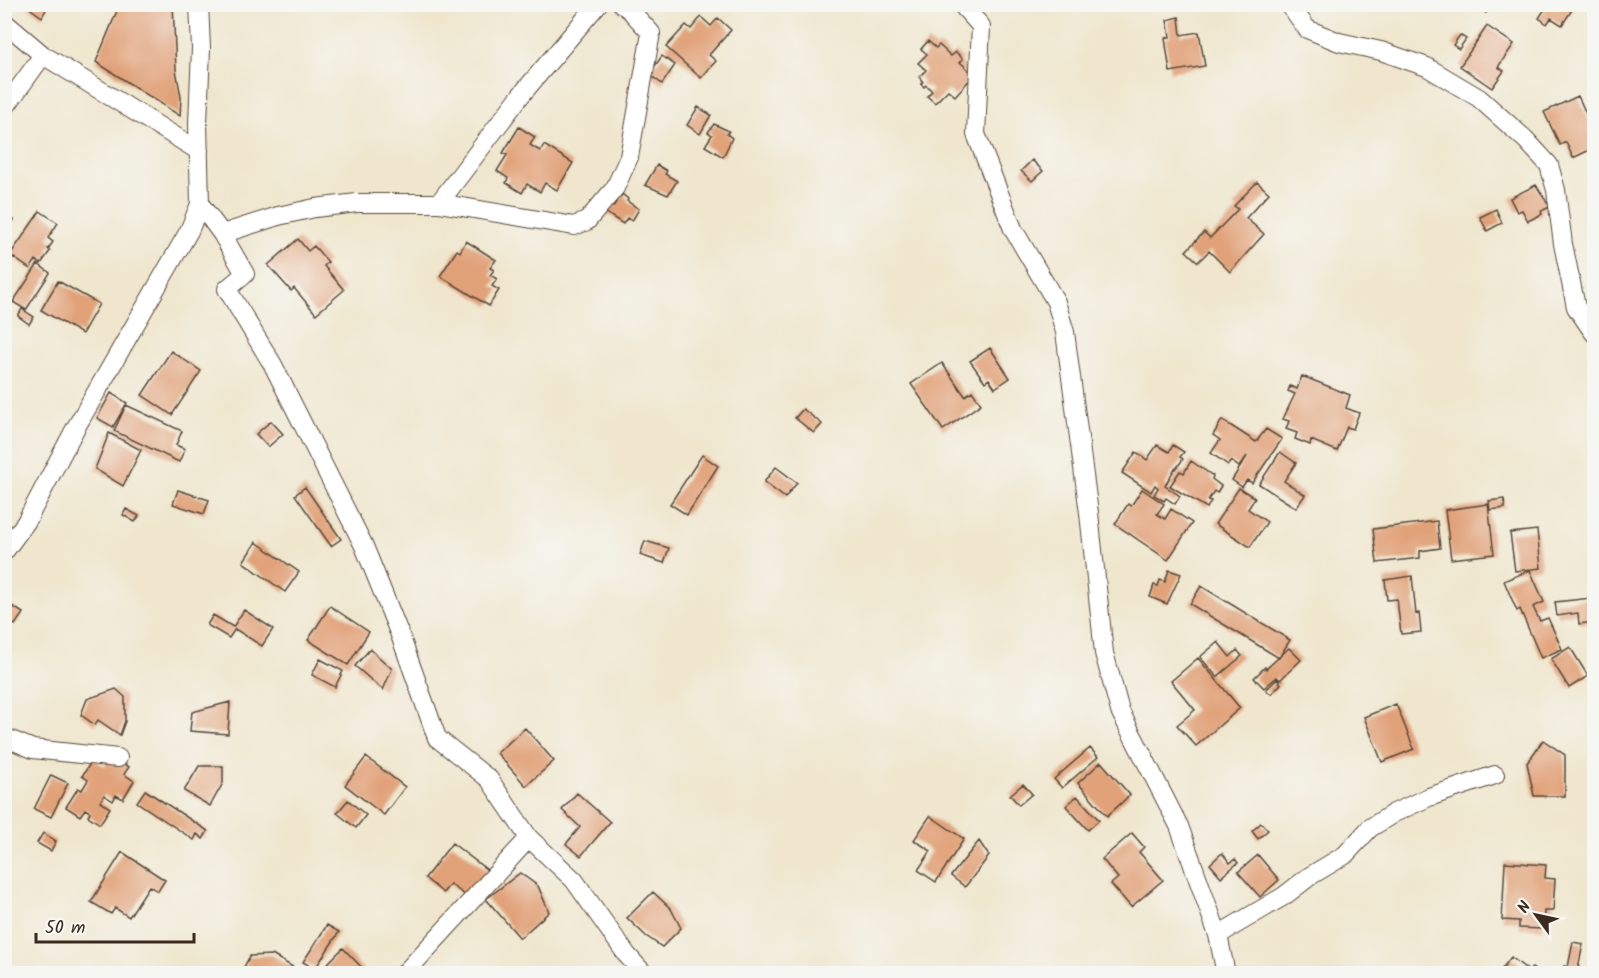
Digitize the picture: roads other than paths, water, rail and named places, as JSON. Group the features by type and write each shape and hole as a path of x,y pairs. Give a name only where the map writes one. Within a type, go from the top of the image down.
{"street":[{"path":"4,552 26,522 75,429 189,231 200,204 199,4"},
{"path":"439,203 521,95 598,4"},
{"path":"222,234 253,223 315,208 357,203 439,203 558,225 574,226 586,221 615,188 629,157 648,53 651,33 622,4"},
{"path":"961,4 981,26 976,134 1013,229 1056,302 1065,332 1089,513 1104,653 1120,711 1179,826 1218,935 1226,974"},
{"path":"1289,4 1307,29 1339,42 1381,51 1427,66 1479,98 1526,140 1549,165 1556,190 1563,244 1576,307 1594,333"},
{"path":"4,22 43,55 199,151"},
{"path":"4,109 43,55"},
{"path":"200,204 222,234 245,274 227,289 273,365 364,546 400,635 437,738 489,779 529,838 574,879 627,955 644,974"},
{"path":"4,737 33,749 118,758"},
{"path":"1218,935 1284,896 1310,876 1345,855 1370,828 1394,813 1429,797 1495,775"},
{"path":"404,974 529,838"}]}
